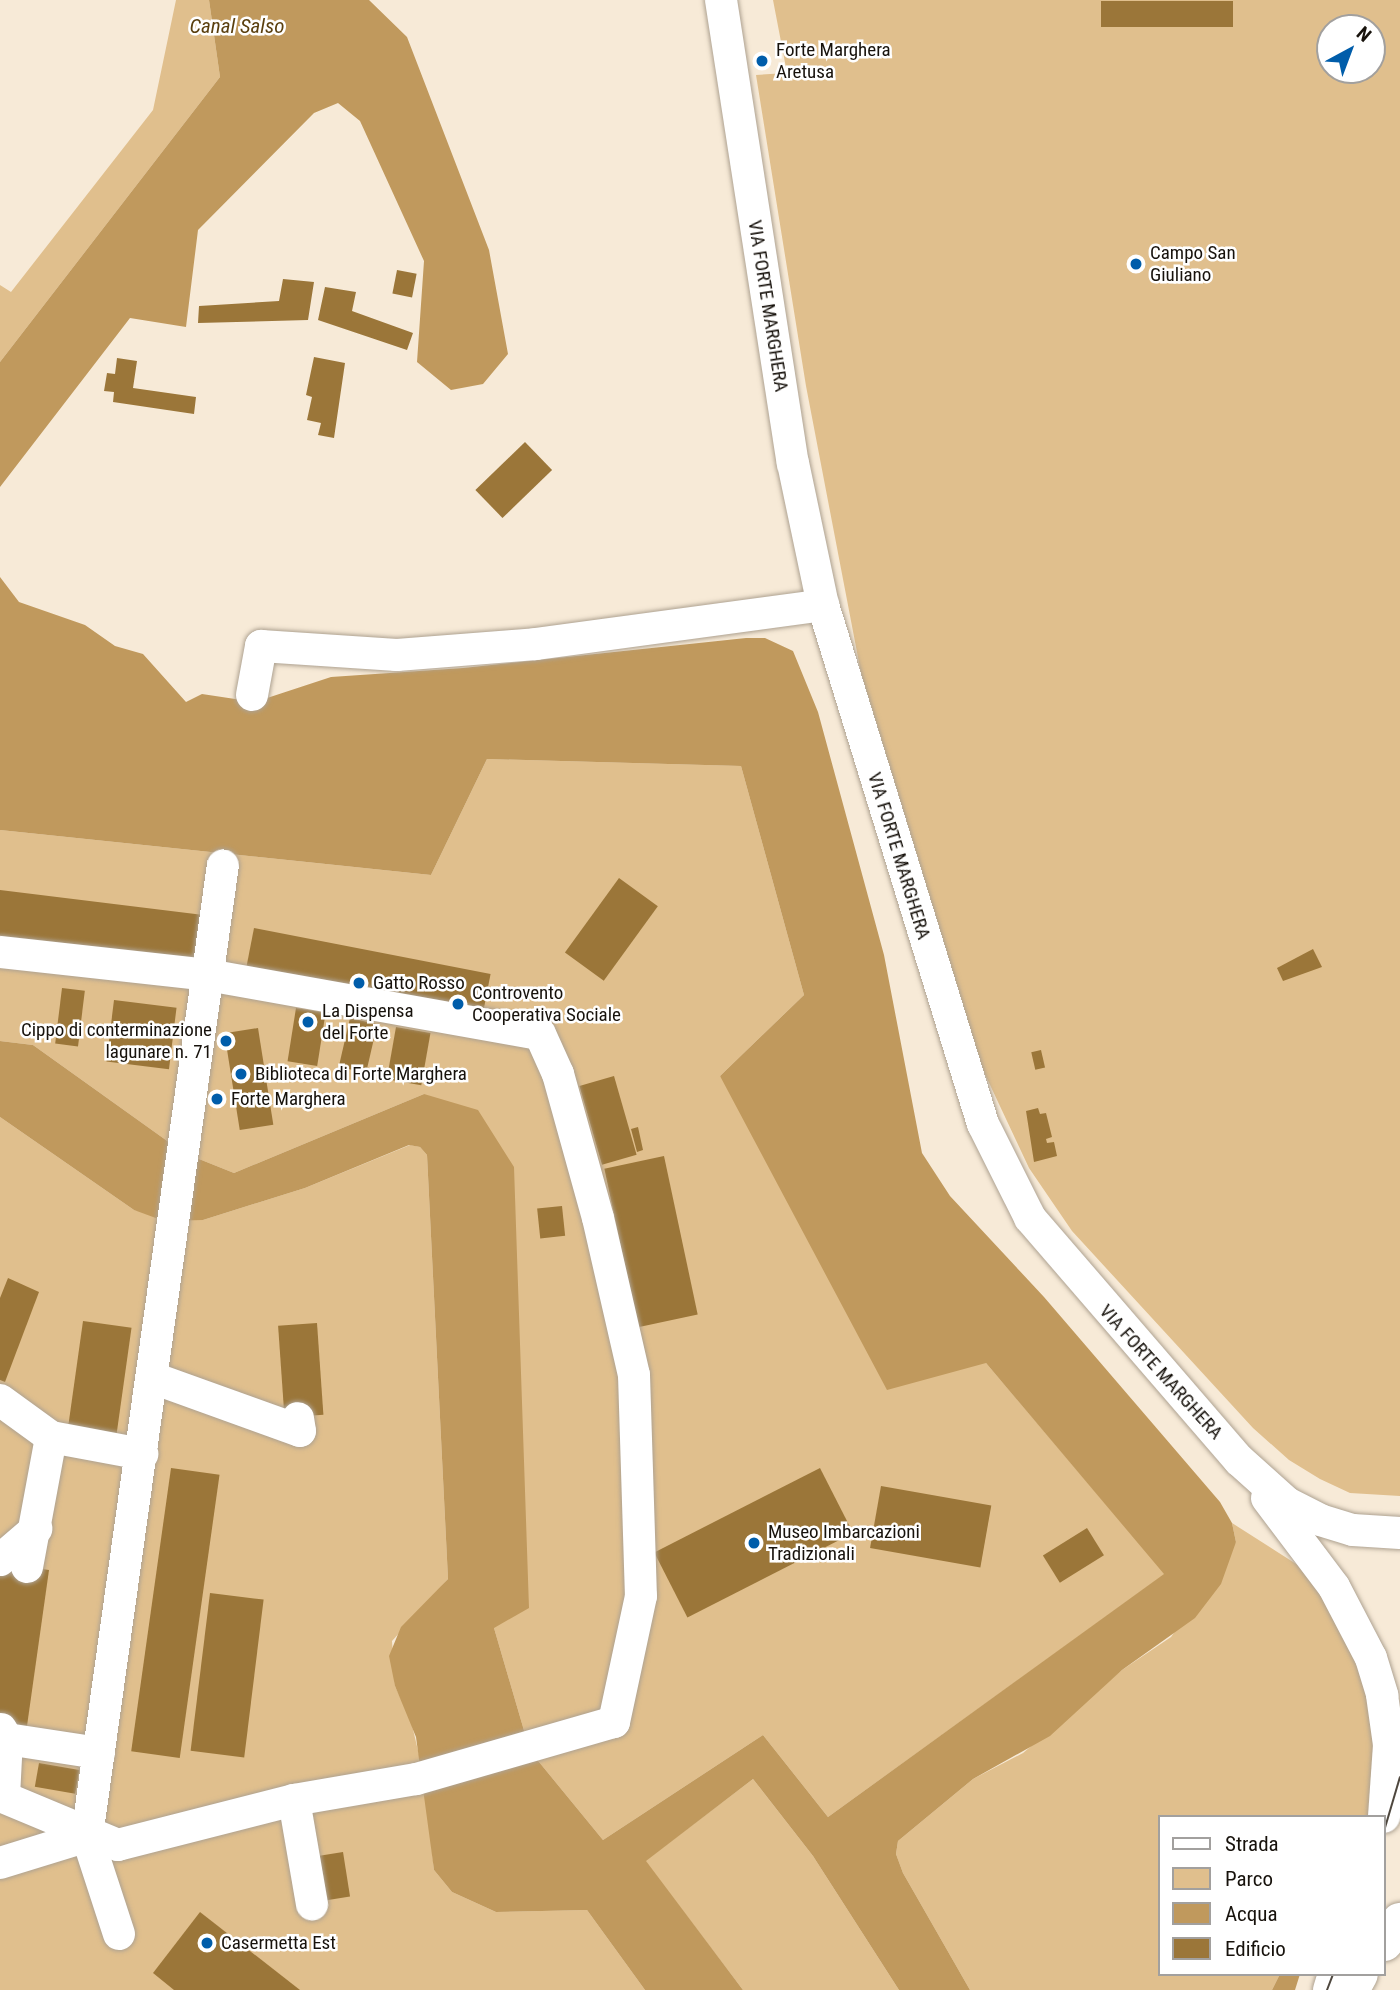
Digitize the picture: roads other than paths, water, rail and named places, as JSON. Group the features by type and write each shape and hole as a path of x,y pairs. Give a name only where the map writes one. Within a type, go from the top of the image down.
{"main road":[{"path":"1386,1940 1400,1922"}],"street":[{"name":"VIA FORTE MARGHERA","path":"721,0 793,463 823,605 969,1083 1013,1189 1083,1284 1239,1460 1301,1511 1353,1530 1396,1532"},
{"path":"252,695 261,646 397,655 536,644 823,605"},
{"path":"119,1934 87,1836 175,1223 223,865"},
{"path":"0,953 208,975 540,1034 558,1074 598,1218 634,1375 641,1596 614,1722 415,1779 294,1800 118,1845 87,1836 2,1797 3,1735 99,1753"},
{"path":"153,1378 300,1431 298,1418"},
{"path":"0,1400 51,1437 142,1454"},
{"path":"14,1563 36,1529 51,1437"},
{"path":"1239,1460 1334,1587 1360,1632 1387,1718 1384,1815"},
{"path":"294,1800 312,1904"},
{"path":"0,1863 87,1836"}],"water":[{"name":"Canal Salso","path":"209,0 369,0 407,37 489,250 508,354 483,384 451,390 417,362 424,261 360,121 338,103 314,113 198,230 186,327 130,318 0,487 0,362 220,77"},
{"path":"0,577 19,602 85,625 115,646 143,654 186,702 202,694 255,702 331,677 463,668 746,638 765,638 793,651 818,712 884,955 922,1153 950,1196 1044,1297 1220,1502 1232,1523 1236,1542 1221,1584 1195,1618 1122,1670 1050,1736 973,1779 898,1841 896,1854 903,1873 970,1990 899,1990 813,1856 753,1779 646,1861 743,1990 645,1990 587,1910 496,1912 452,1892 434,1870 416,1737 395,1686 389,1656 401,1627 448,1579 427,1155 420,1147 409,1145 305,1188 203,1220 164,1221 134,1210 0,1117 0,1041 33,1045 184,1153 234,1173 424,1094 478,1110 514,1167 529,1608 494,1628 530,1751 603,1840 763,1735 828,1817 1164,1574 986,1363 887,1390 720,1076 804,995 741,766 487,759 431,875 0,830"},
{"path":"1279,1976 1299,1976 1295,1990 1272,1990"}],"tram line":[{"path":"1386,1824 1400,1777"},
{"path":"1327,1990 1332,1976"}],"place":[{"name":"Forte Marghera Aretusa","path":"762,61"},
{"name":"Campo San Giuliano","path":"1136,264"},
{"name":"Gatto Rosso","path":"359,983"},
{"name":"Controvento Cooperativa Sociale","path":"458,1004"},
{"name":"La Dispensa del Forte","path":"308,1022"},
{"name":"Cippo di conterminazione lagunare n. 71","path":"226,1041"},
{"name":"Biblioteca di Forte Marghera","path":"241,1074"},
{"name":"Forte Marghera","path":"217,1099"},
{"name":"Museo Imbarcazioni Tradizionali","path":"754,1543"},
{"name":"Casermetta Est","path":"207,1943"}]}
